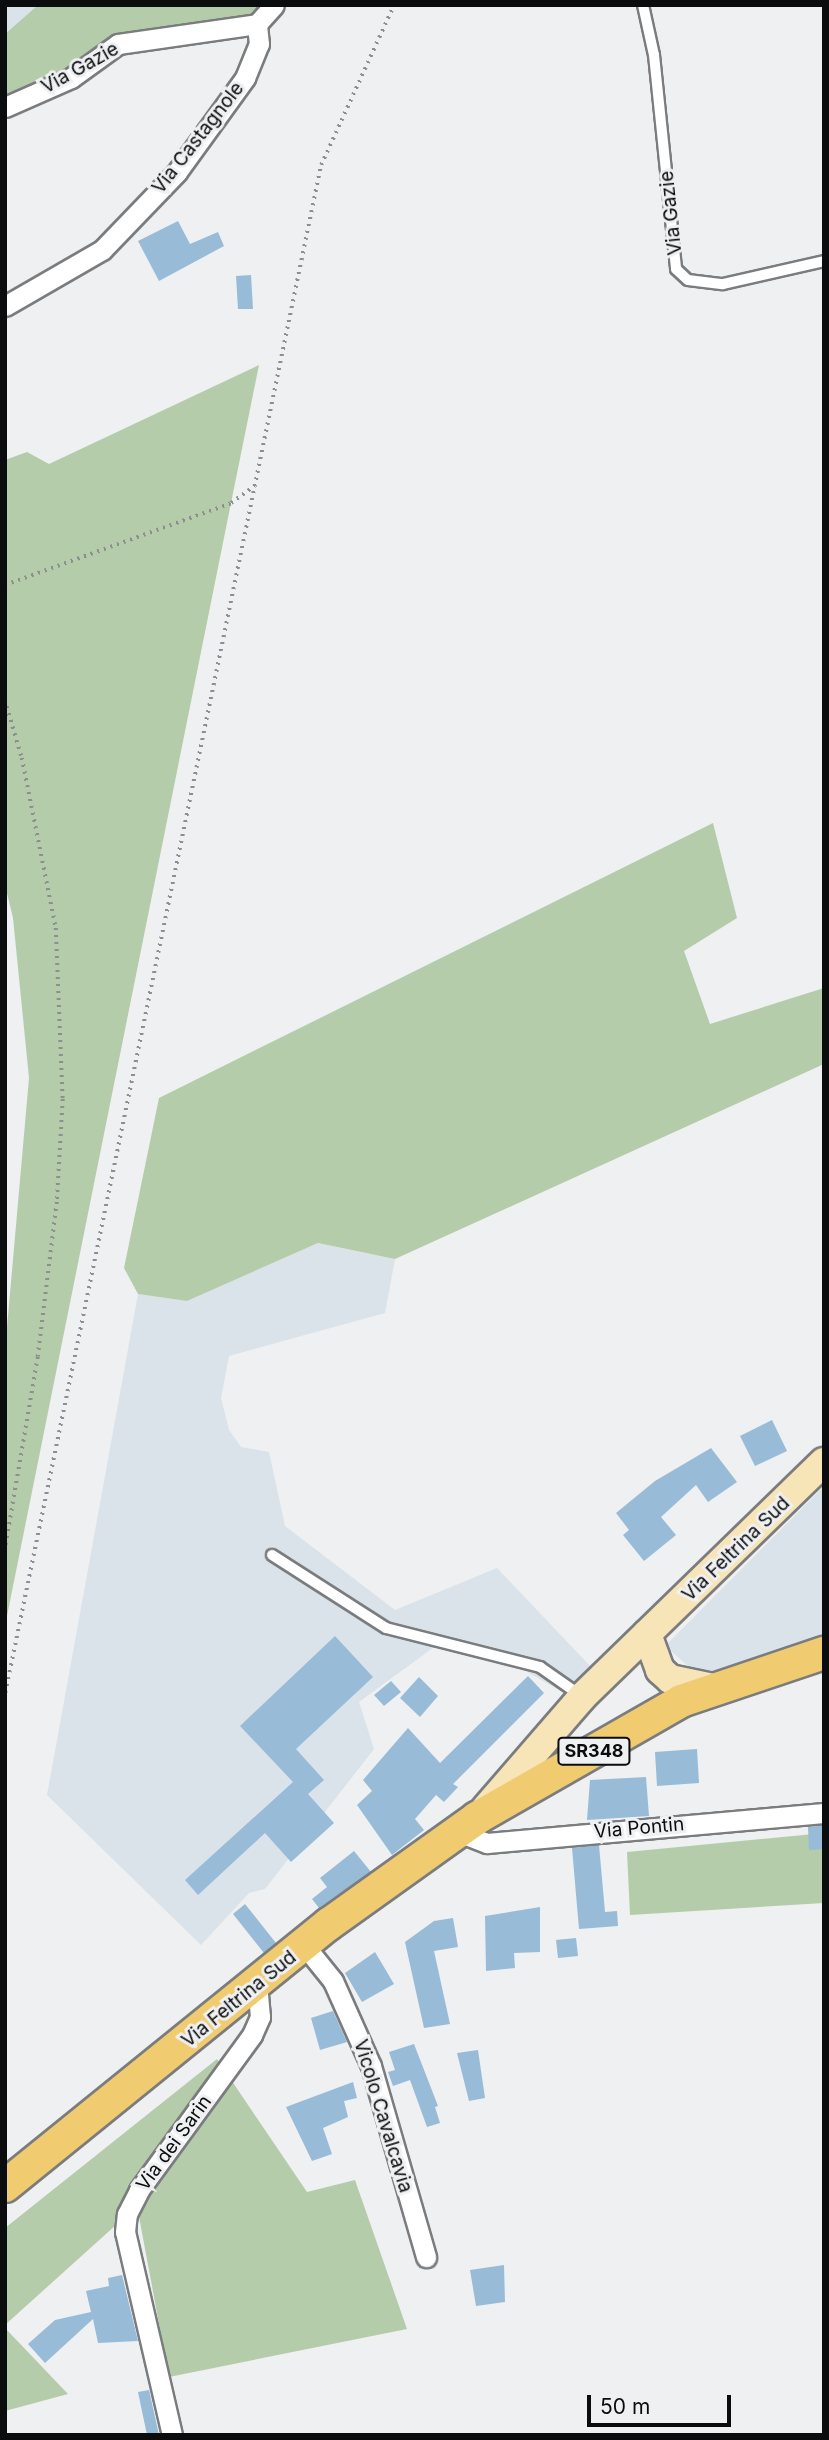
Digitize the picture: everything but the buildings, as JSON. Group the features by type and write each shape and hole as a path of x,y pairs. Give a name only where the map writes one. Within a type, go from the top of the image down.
{"main road":[{"name":"Via Feltrina Sud","path":"5,2186 257,1985 329,1924 467,1825 582,1697 824,1462"},
{"path":"647,1634 660,1670 670,1679 713,1688"},
{"name":"SR348","path":"467,1825 652,1717 713,1688 824,1653"}],"street":[{"path":"257,24 274,5"},
{"name":"Via Gazie","path":"5,107 71,78 118,44 257,24"},
{"name":"Via Castagnole","path":"5,306 102,250 177,172 245,78 259,44 257,24"},
{"name":"Via Pontin","path":"467,1825 487,1843 824,1812"},
{"name":"Vicolo Cavalcavia","path":"304,1945 333,1981 371,2066 426,2257"},
{"name":"Via dei Sarin","path":"172,2435 125,2232 127,2214 139,2190 252,2035 260,2017 257,1985"}],"lane":[{"name":"Via Gazie","path":"643,5 654,55 676,269 688,280 723,284 824,261"},
{"path":"272,1555 386,1628 540,1667 582,1697"}],"path":[{"path":"5,1693 321,165 394,5"},
{"path":"5,585 231,503 255,485"},
{"path":"5,700 22,758 56,928 63,1098 57,1202 39,1344 5,1550"}],"shaded area":[{"path":"5,5 38,5 5,34"},
{"path":"318,1243 395,1259 385,1313 229,1356 221,1398 229,1430 241,1447 269,1452 285,1526 395,1610 497,1568 592,1668 566,1694 515,1665 445,1639 359,1702 374,1749 265,1889 249,1893 201,1945 47,1795 138,1294 187,1301"},
{"path":"824,1486 824,1635 703,1679 665,1646"}],"green space":[{"path":"38,5 264,5 257,17 136,36 5,102 5,34"},
{"path":"259,365 5,1626 5,1350 29,1078 13,918 5,885 5,460 27,452 49,464"},
{"path":"713,823 737,918 684,951 710,1024 824,988 824,1064 395,1259 318,1243 187,1301 138,1294 124,1268 159,1098"},
{"path":"824,1833 824,1903 630,1915 627,1852"},
{"path":"217,2059 307,2192 355,2180 407,2329 169,2377 137,2206 5,2325 5,2228"},
{"path":"5,2328 68,2394 5,2411"}]}
